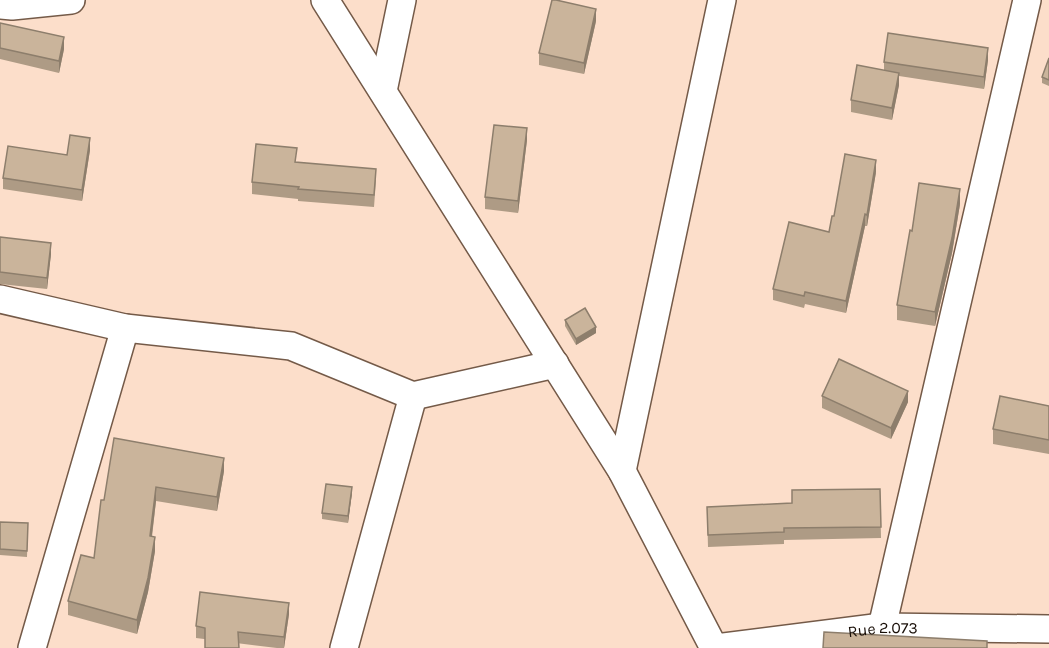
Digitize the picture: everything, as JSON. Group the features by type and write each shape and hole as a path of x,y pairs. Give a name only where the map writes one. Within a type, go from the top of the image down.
{"street":[{"path":"0,5 12,6 71,0"},
{"path":"325,0 622,471 715,648"},
{"path":"383,91 402,0"},
{"path":"622,471 722,0"},
{"path":"882,627 1027,0"},
{"path":"0,299 125,328 291,346 413,396 555,364"},
{"path":"32,648 125,328"},
{"path":"344,648 413,396"},
{"name":"Rue 2.073","path":"715,648 882,627 1049,629"}],"building":[{"path":"552,0 596,9 584,63 539,53"},
{"path":"0,23 64,37 59,61 0,48"},
{"path":"888,33 988,48 984,77 884,62"},
{"path":"1049,58 1049,80 1042,77"},
{"path":"857,65 899,73 892,108 851,100"},
{"path":"494,125 527,128 518,201 485,197"},
{"path":"70,135 90,138 82,190 3,178 8,146 67,155"},
{"path":"256,144 297,148 295,162 376,169 374,195 298,189 299,187 252,182"},
{"path":"845,154 876,160 867,215 865,214 846,301 805,292 804,296 773,289 789,222 829,232"},
{"path":"919,183 960,189 952,238 935,312 897,305"},
{"path":"0,237 51,243 47,278 0,272"},
{"path":"585,308 596,327 576,339 565,320"},
{"path":"839,359 908,391 891,428 822,396"},
{"path":"1000,396 1049,406 1049,440 993,429"},
{"path":"114,438 224,458 217,497 156,487 150,536 155,537 148,578 137,620 68,601 81,555 94,558 101,500 104,500"},
{"path":"326,484 352,487 348,516 322,513"},
{"path":"880,489 881,527 784,528 784,532 708,535 707,507 792,503 792,490"},
{"path":"0,522 28,523 27,551 0,549"},
{"path":"200,592 289,603 284,637 238,632 239,648 205,648 205,628 196,626"},
{"path":"824,632 987,641 987,648 823,648"}]}
